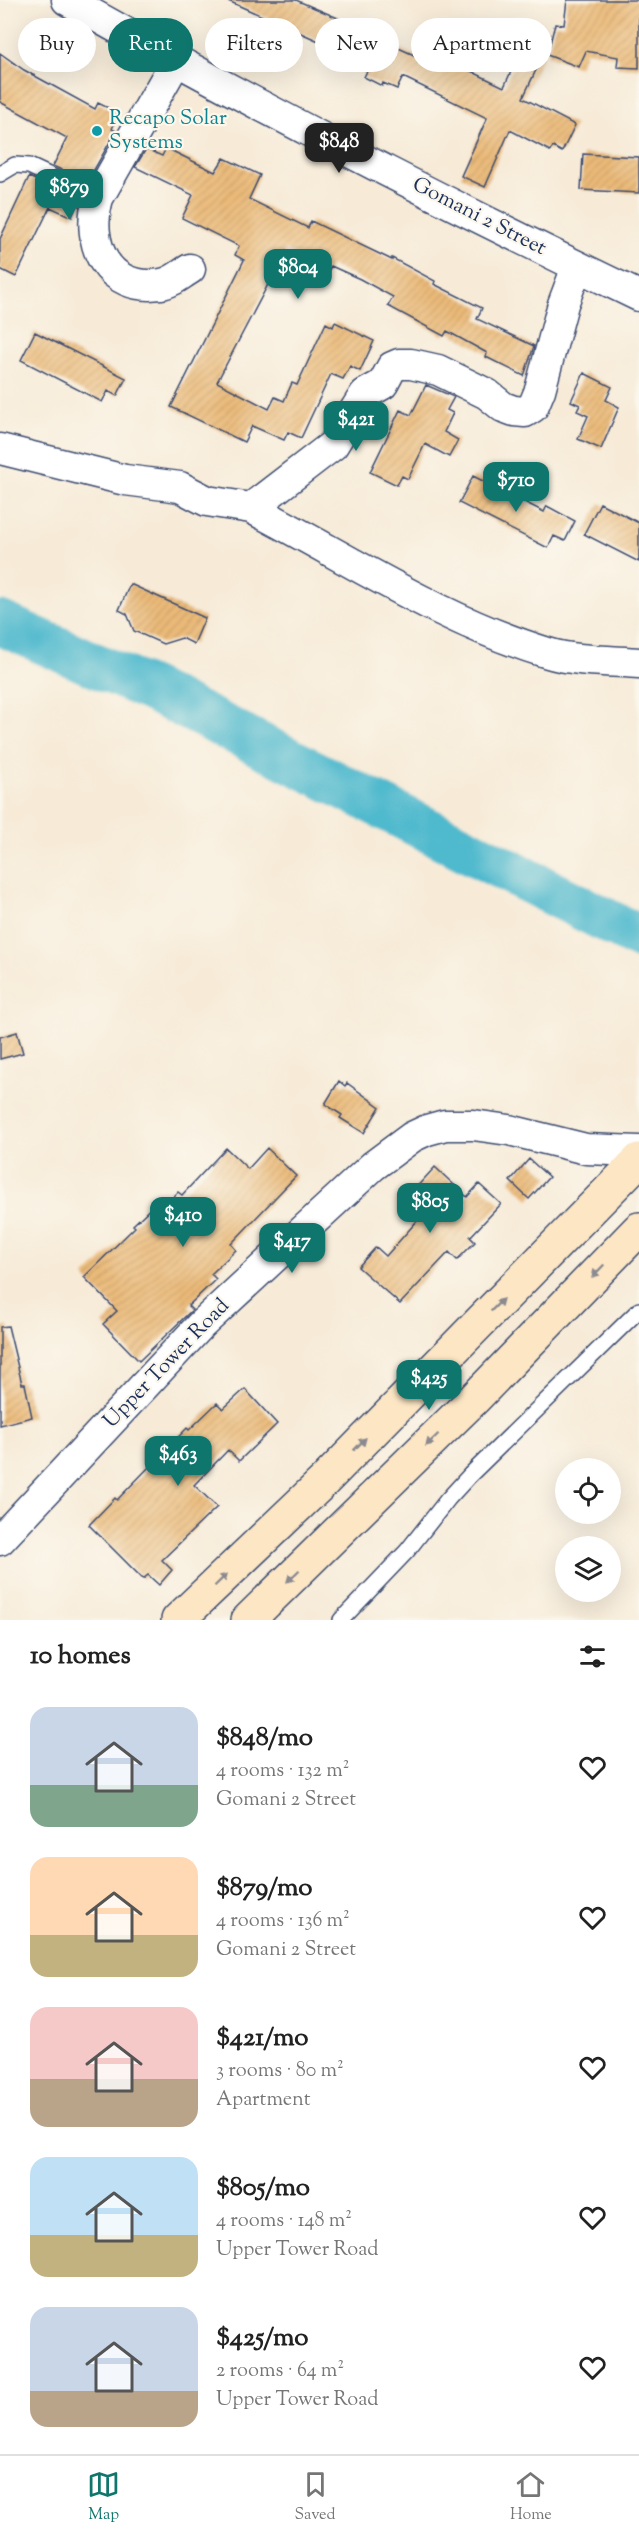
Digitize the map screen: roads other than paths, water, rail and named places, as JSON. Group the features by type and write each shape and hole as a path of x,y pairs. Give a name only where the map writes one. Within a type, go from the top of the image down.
{"main road":[{"path":"178,1620 325,1480 639,1160"},
{"path":"248,1620 474,1399 639,1229"}],"street":[{"name":"Gomani 2 Street","path":"67,0 108,23"},
{"name":"Gomani 2 Street","path":"193,70 345,150 639,296"},
{"path":"170,72 98,198 93,214 95,245 108,269 136,285 164,284 190,269"},
{"path":"251,508 333,445 365,394 383,384 392,367 399,364 411,364 438,370 464,381 487,394 503,407 514,411 525,412 533,407 563,304 578,267"},
{"path":"0,449 125,480 180,487 207,501 251,508 435,607 504,638 550,654 639,663"},
{"name":"Upper Tower Road","path":"3,1532 201,1325 373,1166 412,1137 445,1125 473,1125 509,1130 586,1149 639,1151"}],"lane":[{"path":"0,174 15,165 29,166 98,198"},
{"path":"341,1620 407,1551 470,1475 639,1310"}],"waterway":[{"path":"0,623 152,690 639,937"}],"place":[{"name":"Recapo Solar Systems","path":"97,131"}]}
